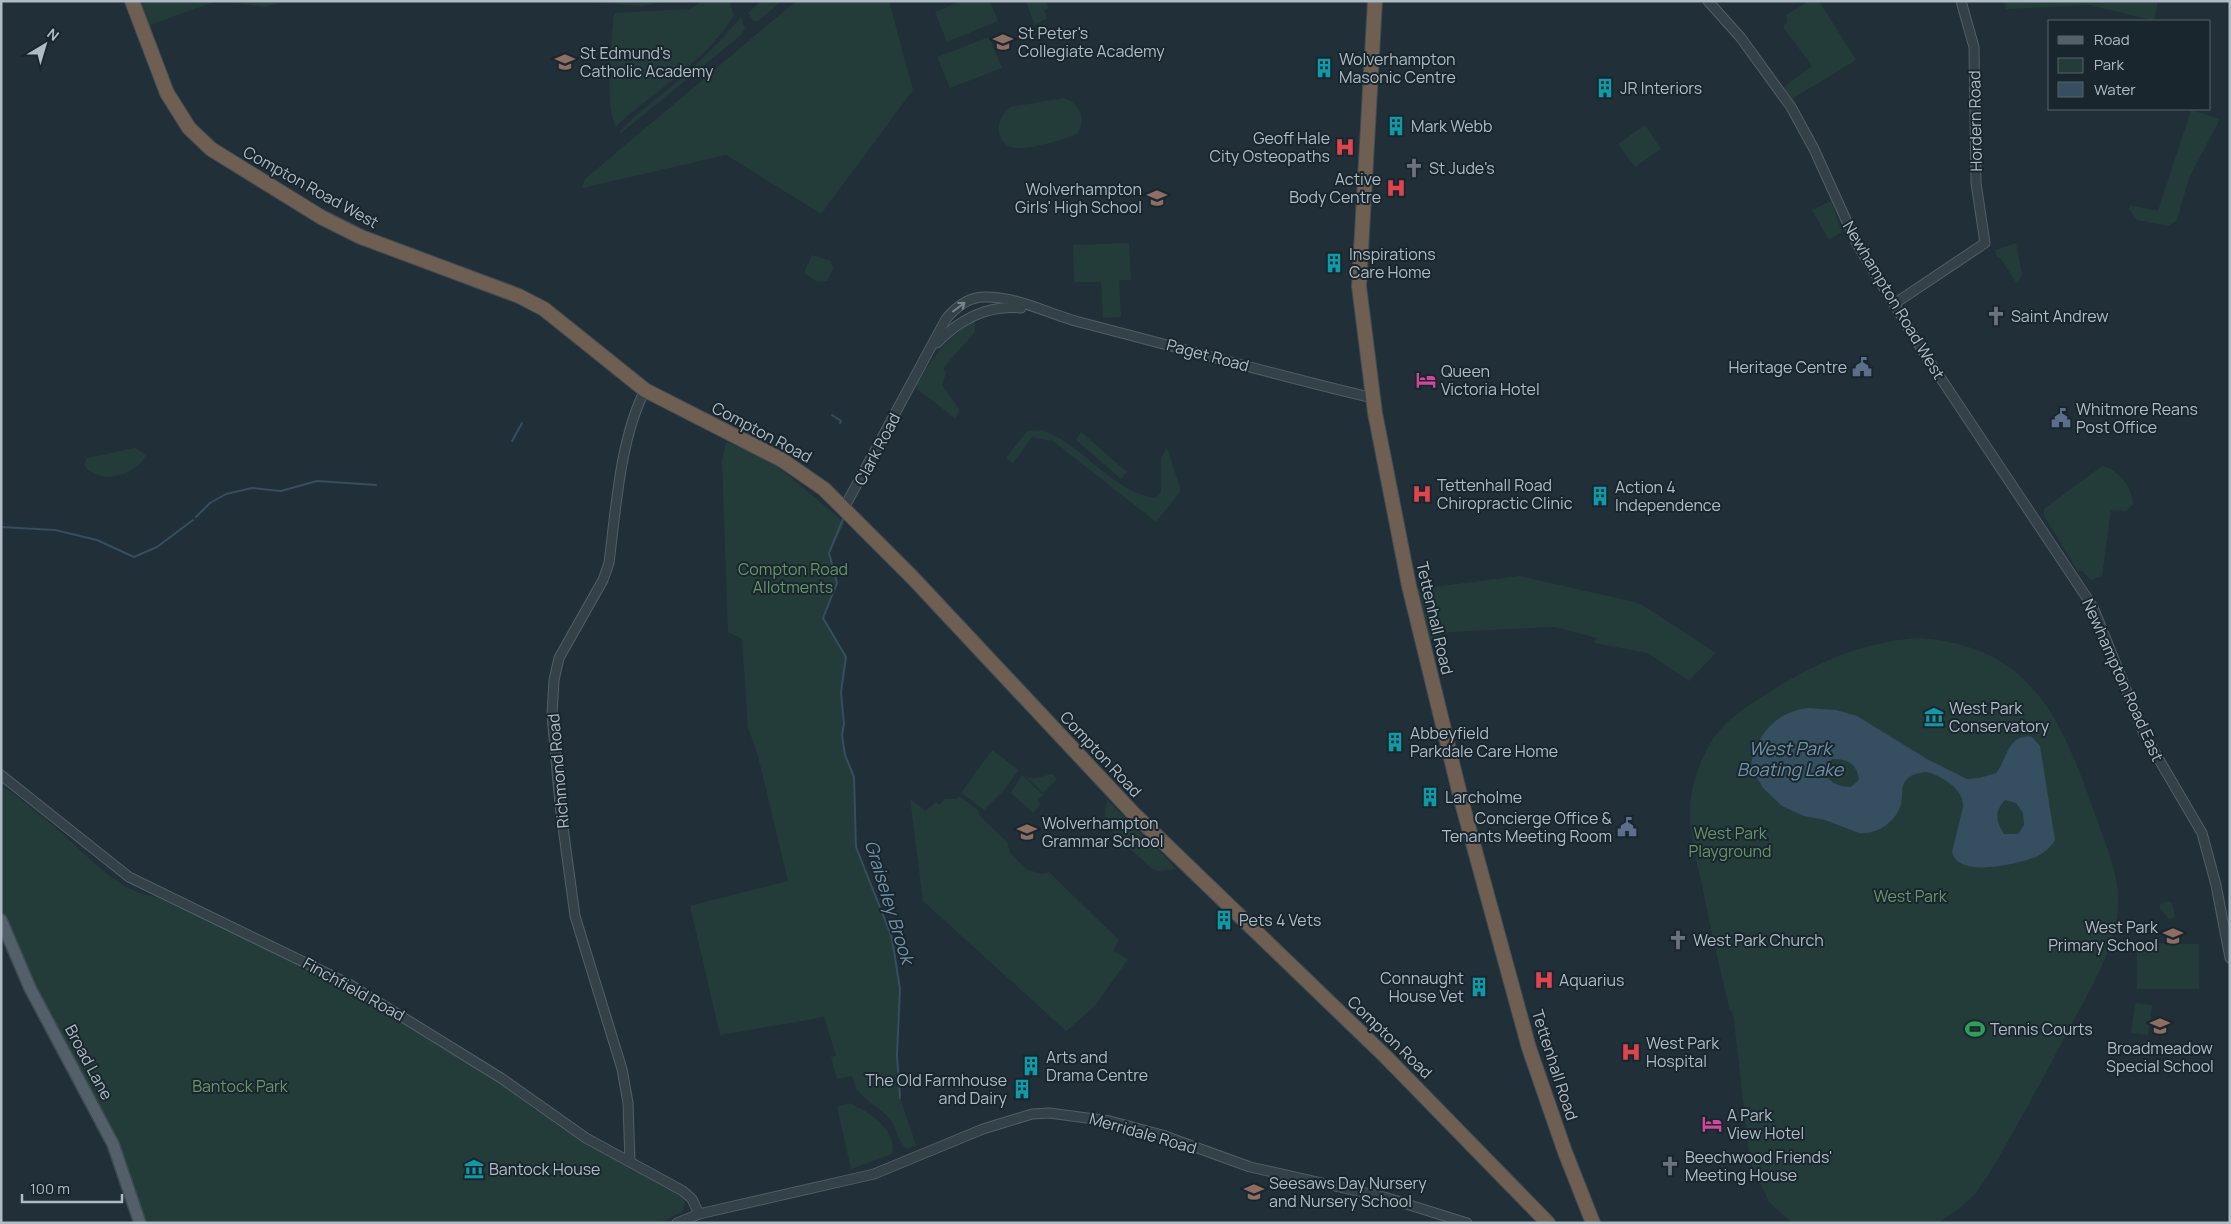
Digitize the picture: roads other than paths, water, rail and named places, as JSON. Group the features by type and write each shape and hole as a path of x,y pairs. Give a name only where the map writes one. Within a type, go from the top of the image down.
{"highway":[{"name":"Compton Road West","path":"132,1 166,93 189,128 211,149 313,212 361,237 519,296 544,309 646,390"},
{"name":"Tettenhall Road","path":"1375,1 1358,286 1373,398 1409,586 1462,803 1534,1064 1593,1223"},
{"name":"Compton Road","path":"646,390 792,466 819,485 844,508 912,577 1133,813 1386,1056 1548,1223"}],"main road":[{"name":"Broad Lane","path":"1,920 30,988 113,1144 140,1223"}],"street":[{"name":"Newhampton Road West","path":"1708,1 1741,38 1790,107 1814,149 1856,244 2053,548"},
{"name":"Hordern Road","path":"1894,304 1985,243 1976,183 1974,47 1961,1"},
{"name":"Paget Road","path":"909,390 952,312 961,304 976,298 996,298 1373,398"},
{"name":"Paget Road","path":"933,347 960,322 987,310 1008,307 1043,311"},
{"name":"Richmond Road","path":"630,1162 628,1103 622,1069 575,916 561,814 552,715 554,680 559,658 603,580 609,563 627,447 638,406 646,390"},
{"name":"Clark Road","path":"844,508 909,390"},
{"name":"Newhampton Road East","path":"2053,548 2093,607 2144,734 2202,833 2213,871 2230,958"},
{"name":"Finchfield Road","path":"1,775 129,878 304,961 383,1003 523,1092 586,1138 688,1194 699,1214"},
{"name":"Merridale Road","path":"677,1223 699,1214 874,1174 989,1126 1032,1114 1049,1113 1093,1117 1118,1123 1162,1135 1250,1167 1384,1197 1467,1223"}],"water":[{"name":"West Park Boating Lake","path":"1808,708 1836,710 1857,716 1927,759 1967,779 1996,773 2013,743 2024,737 2032,737 2040,746 2055,840 2050,847 2038,856 2018,863 1990,867 1965,865 1957,860 1952,852 1963,801 1951,784 1938,776 1926,772 1916,774 1905,781 1901,804 1895,816 1885,826 1872,832 1859,833 1825,820 1804,816 1782,806 1764,789 1755,775 1751,764 1758,743 1770,726 1778,719 1797,710","holes":["1832,759 1847,761 1854,766 1859,780 1851,787 1837,785 1831,781 1823,769","2005,800 2016,803 2023,813 2024,825 2018,834 2004,834 1999,825 1997,817 2001,804"]}],"waterway":[{"name":"Graiseley Brook","path":"832,415 841,421 840,423"},
{"path":"512,441 522,423"},
{"path":"196,517 210,503 226,494 252,488 281,491 317,481 376,485"},
{"name":"Graiseley Brook","path":"843,519 829,553 837,583 823,618 846,657 841,692 844,724 842,735 845,755 854,777 856,847 891,935 894,951 900,989 897,1055 900,1098"},
{"path":"1,527 55,530 97,540 134,557 157,547 193,520"}],"place":[{"name":"St Peter's Collegiate Academy","path":"1003,42"},
{"name":"St Edmund's Catholic Academy","path":"565,62"},
{"name":"Wolverhampton Masonic Centre","path":"1324,68"},
{"name":"JR Interiors","path":"1605,88"},
{"name":"Mark Webb","path":"1396,126"},
{"name":"Geoff Hale City Osteopaths","path":"1345,147"},
{"name":"St Jude's","path":"1414,168"},
{"name":"Active Body Centre","path":"1396,188"},
{"name":"Wolverhampton Girls' High School","path":"1157,198"},
{"name":"Inspirations Care Home","path":"1334,263"},
{"name":"Saint Andrew","path":"1996,316"},
{"name":"Heritage Centre","path":"1862,367"},
{"name":"Queen Victoria Hotel","path":"1426,380"},
{"name":"Whitmore Reans Post Office","path":"2061,418"},
{"name":"Tettenhall Road Chiropractic Clinic","path":"1422,494"},
{"name":"Action 4 Independence","path":"1600,496"},
{"name":"West Park Conservatory","path":"1934,717"},
{"name":"Abbeyfield Parkdale Care Home","path":"1395,742"},
{"name":"Larcholme","path":"1430,797"},
{"name":"Concierge Office & Tenants Meeting Room","path":"1627,827"},
{"name":"Wolverhampton Grammar School","path":"1027,832"},
{"name":"Pets 4 Vets","path":"1224,920"},
{"name":"West Park Primary School","path":"2173,936"},
{"name":"West Park Church","path":"1678,940"},
{"name":"Aquarius","path":"1544,980"},
{"name":"Connaught House Vet","path":"1479,987"},
{"name":"Broadmeadow Special School","path":"2160,1026"},
{"name":"Tennis Courts","path":"1975,1029"},
{"name":"West Park Hospital","path":"1631,1052"},
{"name":"Arts and Drama Centre","path":"1031,1066"},
{"name":"The Old Farmhouse and Dairy","path":"1022,1089"},
{"name":"A Park View Hotel","path":"1712,1124"},
{"name":"Beechwood Friends' Meeting House","path":"1670,1166"},
{"name":"Bantock House","path":"474,1169"},
{"name":"Seesaws Day Nursery and Nursery School","path":"1254,1192"}],"park label":[{"name":"Compton Road Allotments","path":"793,578"},
{"name":"West Park Playground","path":"1730,842"},
{"name":"West Park","path":"1910,896"},
{"name":"Bantock Park","path":"240,1086"}]}
